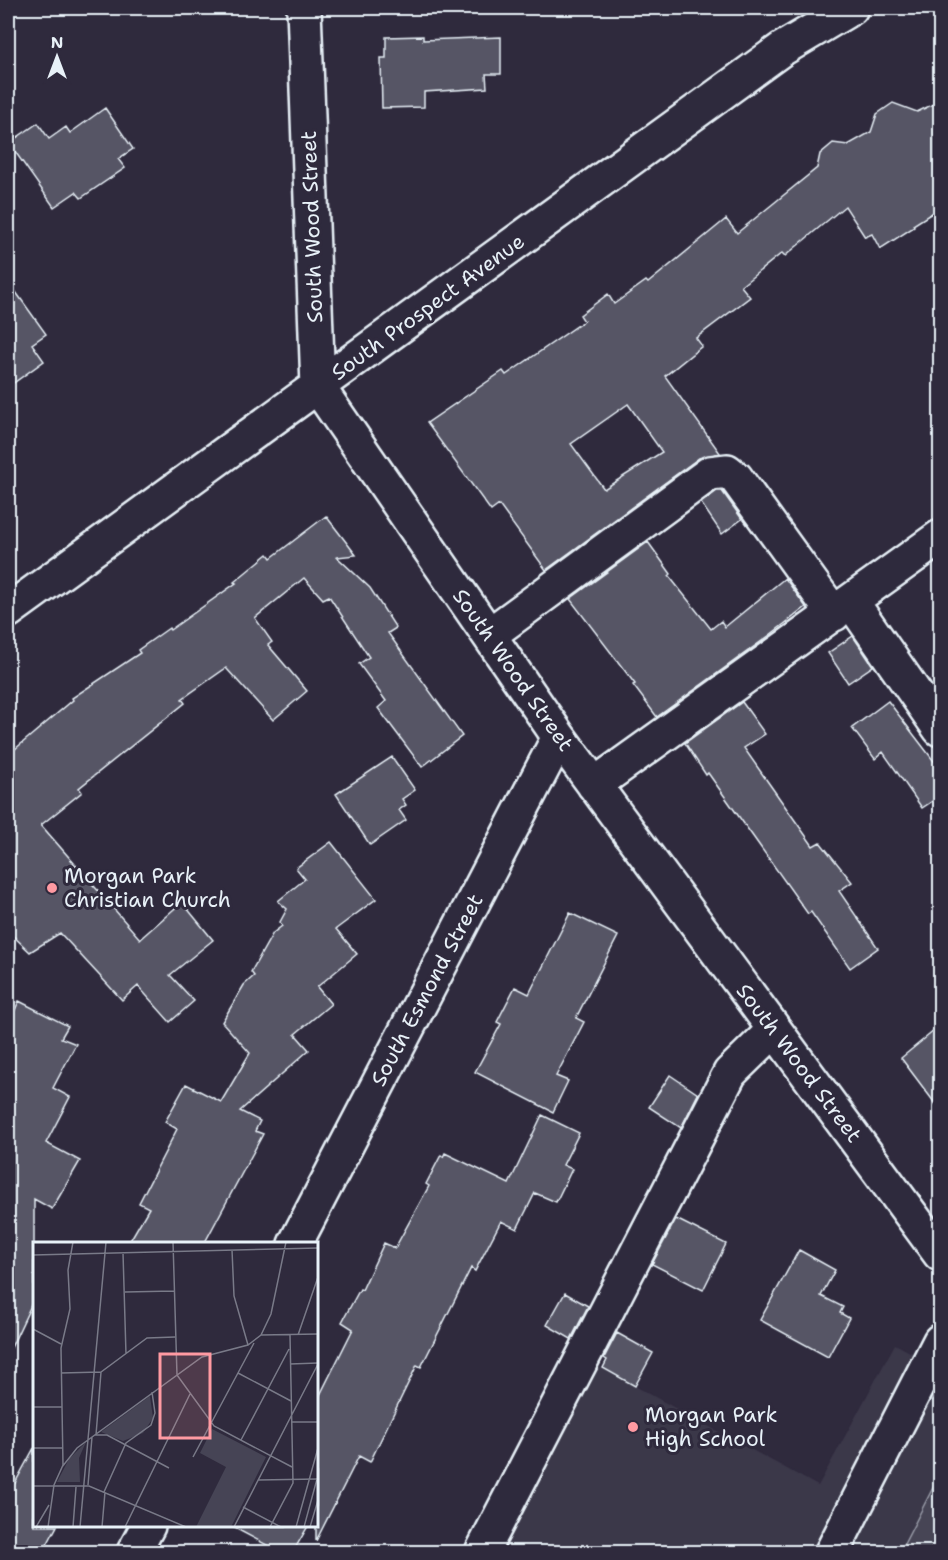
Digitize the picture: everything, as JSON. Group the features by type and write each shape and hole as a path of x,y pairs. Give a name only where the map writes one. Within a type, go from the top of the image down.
{"street":[{"name":"South Wood Street","path":"304,8 318,387 559,737 940,1254"},
{"name":"South Prospect Avenue","path":"8,611 782,49 851,8"},
{"path":"489,636 710,473 727,471 736,478 843,607 940,729"},
{"path":"594,785 940,537"},
{"name":"South Esmond Street","path":"296,1242 559,737"},
{"path":"482,1552 730,1073 774,1030"},
{"path":"832,1552 940,1341"},
{"path":"134,1552 147,1527"}],"shaded area":[{"name":"Morgan Park High School","path":"895,1344 940,1368 940,1552 491,1552 589,1361 818,1486"},
{"path":"940,1474 940,1552 900,1552"}],"building":[{"path":"423,36 423,40 501,37 501,74 486,74 487,88 424,92 424,107 382,108 381,58 386,58 386,37"},
{"path":"940,101 940,208 880,249 872,234 865,237 845,206 785,256 782,253 741,286 750,297 696,338 702,346 665,376 720,453 699,458 546,570 499,505 491,511 427,423 503,371 506,375 584,321 580,315 608,294 614,304 646,281 648,283 726,219 737,233 817,168 820,154 833,143 848,145 871,132 877,114 893,103 917,112","holes":["628,404 662,452 604,489 571,444"]},
{"path":"105,108 133,149 118,159 125,168 81,198 76,192 54,207 9,143 38,123 49,139 66,127 70,133"},
{"path":"8,281 46,334 32,344 44,361 8,387"},
{"path":"717,491 722,491 742,519 722,534 701,503"},
{"path":"326,516 356,555 337,557 370,588 396,628 388,633 462,736 422,767 378,708 386,701 359,664 369,657 329,596 323,599 304,578 255,618 272,642 268,645 307,691 273,720 226,668 182,699 185,703 79,788 82,792 41,825 140,939 182,902 213,940 170,975 194,1001 170,1022 138,986 122,1000 60,933 30,952 8,931 8,755 73,700 72,698 140,653 138,650 236,583 234,582 268,554 271,558"},
{"path":"648,542 671,574 669,576 711,629 721,621 725,627 785,578 806,607 657,717 633,685 635,684 570,599"},
{"path":"853,636 873,666 848,683 828,653"},
{"path":"888,701 940,769 940,796 922,808 883,752 875,759 852,728"},
{"path":"742,702 765,734 744,748 813,846 820,842 852,882 839,891 878,948 850,968 811,912 808,914 708,773 706,775 685,743"},
{"path":"392,757 415,790 402,799 406,805 399,810 406,820 370,845 336,794"},
{"path":"331,842 376,899 336,929 357,954 317,987 331,1004 295,1034 309,1050 240,1111 260,1121 255,1131 263,1134 205,1242 129,1242 149,1208 139,1203 177,1129 165,1122 186,1084 221,1102 250,1053 222,1022 244,985 254,976 251,972 273,933 282,926 280,922 287,909 278,901 305,879 296,868"},
{"path":"570,913 618,936 576,1018 584,1022 556,1076 568,1081 553,1112 475,1072 501,1024 497,1022 515,987 529,994"},
{"path":"19,1001 68,1026 61,1038 76,1044 53,1088 70,1097 46,1143 80,1161 52,1209 34,1199 33,1301 8,1354 8,1007 15,1010"},
{"path":"940,1026 940,1110 901,1058"},
{"path":"670,1075 698,1094 681,1128 649,1107"},
{"path":"542,1115 579,1133 563,1165 572,1169 556,1202 535,1193 517,1229 501,1221 475,1271 471,1268 421,1367 417,1365 370,1462 359,1456 316,1541 316,1527 318,1527 318,1399 353,1329 342,1322 360,1289 362,1290 384,1243 395,1248 429,1186 426,1184 441,1155 443,1157 445,1153 509,1184"},
{"path":"676,1219 726,1244 703,1290 652,1264"},
{"path":"799,1250 835,1270 821,1296 843,1307 840,1313 849,1318 828,1357 760,1320"},
{"path":"565,1293 588,1306 571,1339 547,1325"},
{"path":"617,1333 653,1353 635,1386 603,1368 607,1360 604,1358"},
{"path":"33,1450 33,1527 56,1527 43,1552 8,1552 8,1496"},
{"path":"233,1527 307,1527 293,1552 280,1552"}],"place":[{"name":"Morgan Park Christian Church","path":"52,888"},
{"name":"Morgan Park High School","path":"633,1427"}]}
